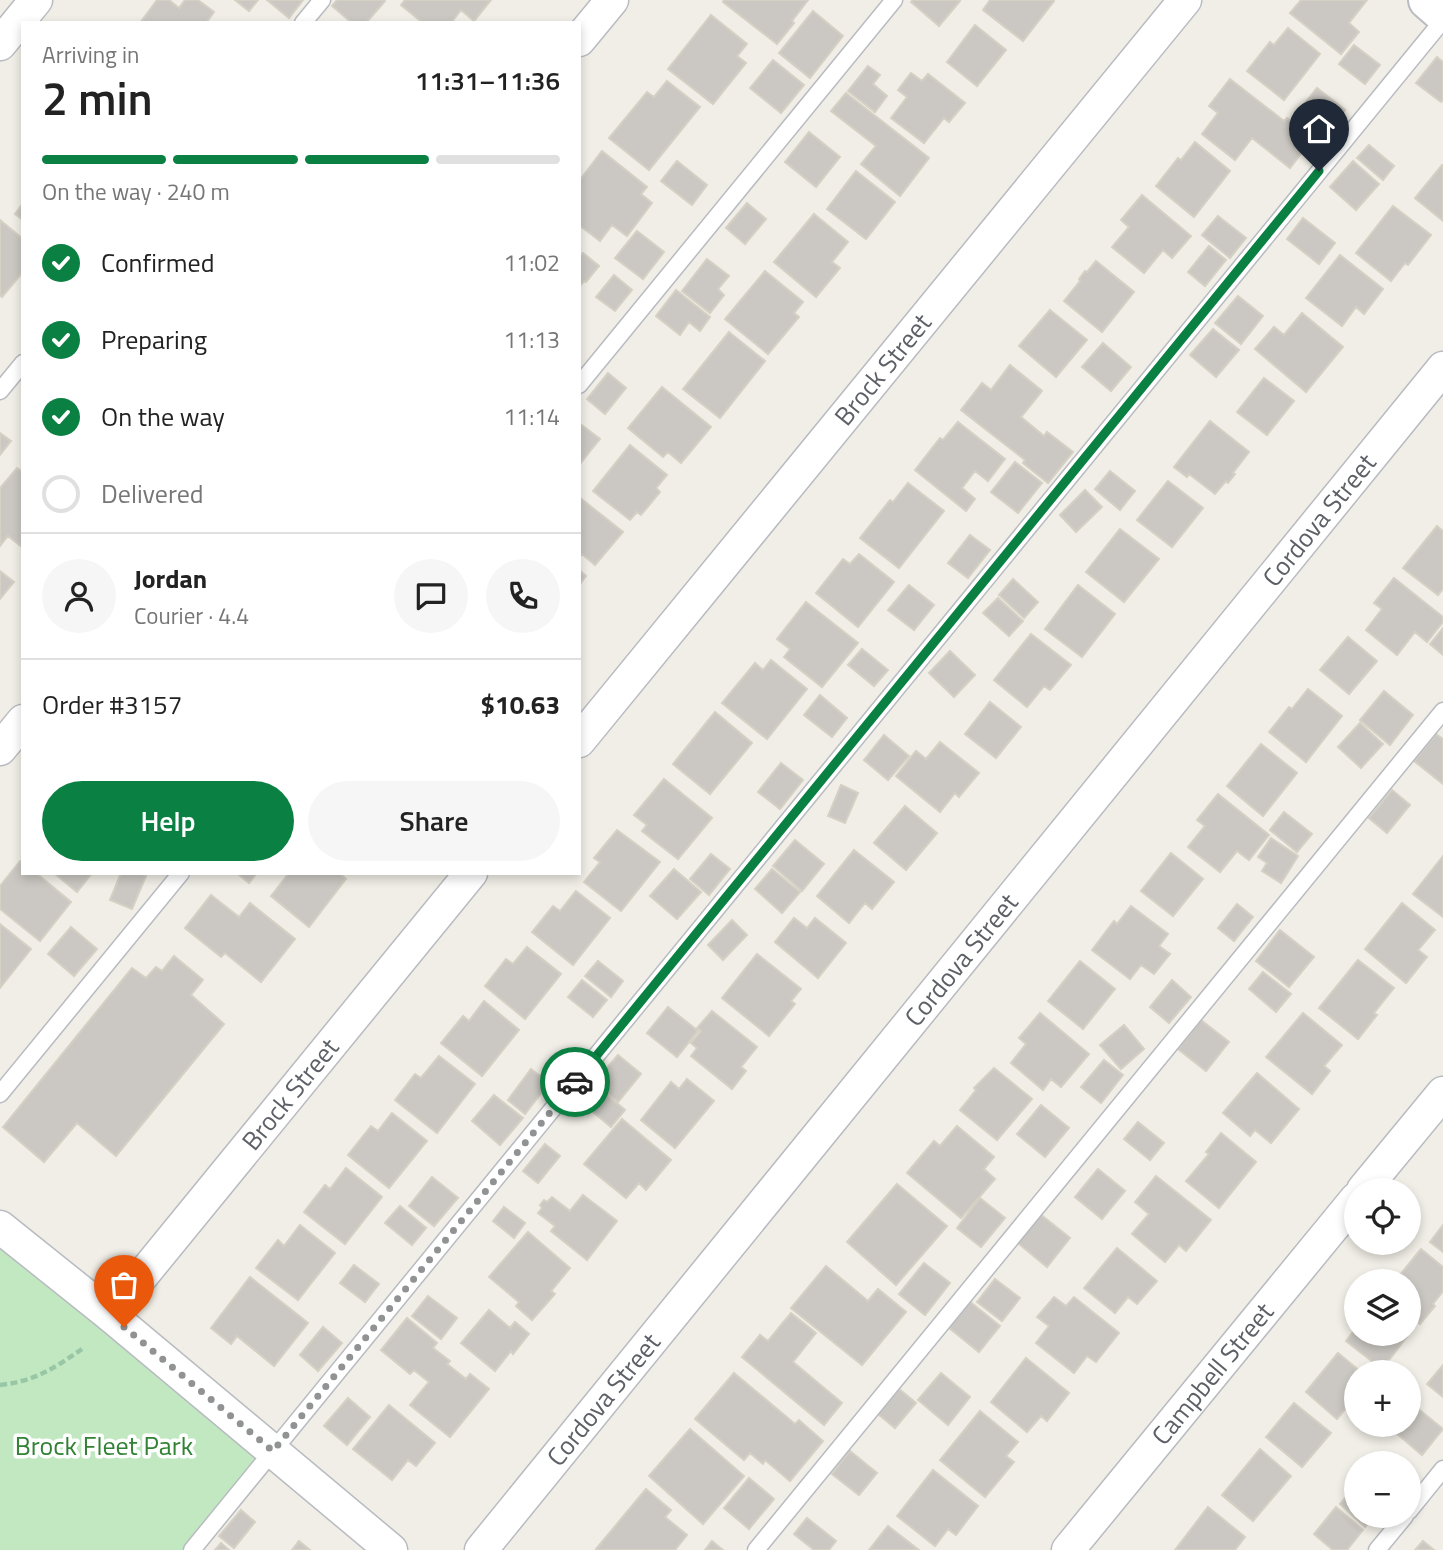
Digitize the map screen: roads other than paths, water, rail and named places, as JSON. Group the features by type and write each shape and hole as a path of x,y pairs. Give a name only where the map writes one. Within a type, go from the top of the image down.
{"main road":[{"path":"1428,0 1443,13"}],"street":[{"path":"0,44 36,0"},
{"path":"581,38 612,0"},
{"name":"Brock Street","path":"581,739 1185,0"},
{"name":"Cordova Street","path":"481,1550 1443,368"},
{"path":"0,749 21,723"},
{"name":"Brock Street","path":"110,1315 469,875"},
{"path":"1373,1178 1443,1093"},
{"name":"Campbell Street","path":"1068,1550 1344,1214"},
{"path":"0,1227 110,1315 391,1550"}],"lane":[{"path":"305,21 322,0"},
{"path":"581,383 894,0"},
{"path":"192,1550 1443,20"},
{"path":"0,391 21,365"},
{"path":"755,1550 1443,711"},
{"path":"0,1094 179,875"},
{"path":"1421,1496 1443,1469"},
{"path":"1377,1550 1395,1528"}],"park label":[{"name":"Brock Fleet Park","path":"104,1446"}]}
